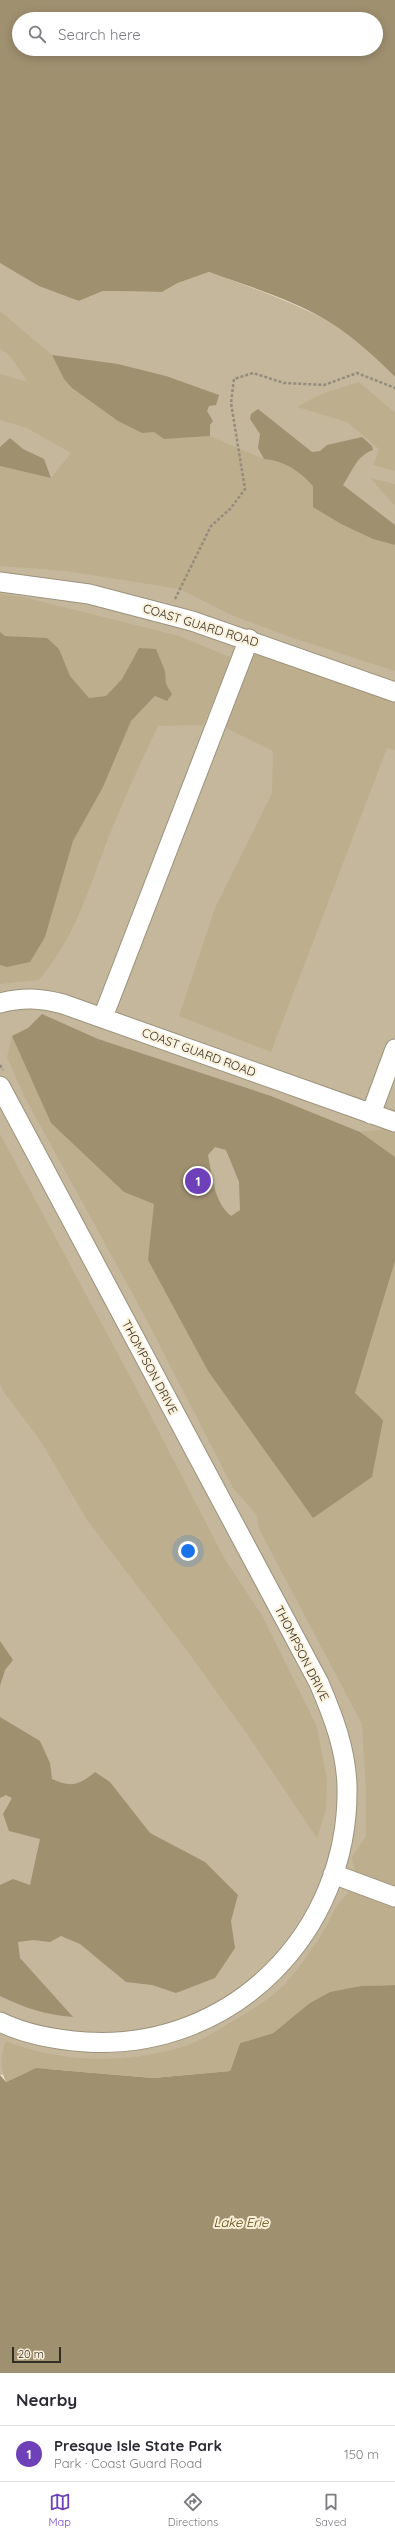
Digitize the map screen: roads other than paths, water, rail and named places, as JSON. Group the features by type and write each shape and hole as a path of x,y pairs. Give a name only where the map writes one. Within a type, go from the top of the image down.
{"street":[{"name":"COAST GUARD ROAD","path":"0,582 90,594 168,614 249,639 395,692"},
{"path":"103,1017 249,639"},
{"name":"COAST GUARD ROAD","path":"0,1003 19,998 41,998 103,1017 395,1122"},
{"path":"371,1114 395,1049"},
{"name":"THOMPSON DRIVE","path":"0,2022 38,2036 64,2041 113,2043 159,2037 205,2020 246,1995 280,1966 308,1928 321,1904 333,1874 344,1833 347,1785 339,1734 319,1683 2,1079"},
{"path":"333,1874 395,1897"}],"water":[{"path":"0,0 395,0 395,377 357,341 331,323 303,307 272,294 209,272 178,283 162,292 103,291 79,301 39,286 0,263"},
{"path":"52,355 118,364 166,376 219,395 216,405 209,406 207,411 213,421 210,425 210,436 164,439 154,432 142,433 118,421 72,388 64,379"},
{"path":"258,409 312,452 320,451 327,445 362,437 372,446 373,450 367,452 355,464 343,485 395,525 395,545 373,539 341,524 313,507 313,486 307,480 285,464 264,459 258,448 260,434 250,419 251,414"},
{"path":"10,438 23,449 44,459 51,478 0,466 0,447"},
{"path":"0,632 5,636 47,638 59,649 70,676 89,698 106,696 122,679 139,648 156,649 165,671 166,684 172,694 167,701 155,696 131,721 103,787 73,841 45,937 30,962 7,967 0,965"},
{"path":"42,1014 98,1039 271,1096 360,1132 395,1157 395,1261 355,1393 383,1420 372,1477 313,1518 208,1371 148,1260 154,1204 124,1192 51,1123 12,1036 28,1028","holes":["215,1147 226,1150 239,1182 240,1210 231,1216 225,1210 217,1196 208,1155"]},
{"path":"0,1641 13,1660 5,1670 0,1686"},
{"path":"0,1717 40,1741 50,1763 52,1779 65,1784 75,1784 84,1780 95,1772 110,1782 150,1833 205,1862 238,1895 231,1921 235,1948 215,1978 176,1993 152,1985 126,1982 80,1944 61,1936 50,1942 33,1940 18,1942 20,1958 73,2017 54,2015 36,2010 0,1996 0,1885 13,1879 30,1885 40,1839 9,1831 3,1814 12,1798 6,1795 0,1798"},
{"name":"Lake Erie","path":"395,1985 395,2373 0,2373 0,2075 6,2082 36,2068 153,2078 230,2071 240,2043 273,2033 310,2003 330,1992 361,1986"}],"place":[{"name":"Presque Isle State Park","path":"198,1181"}]}
